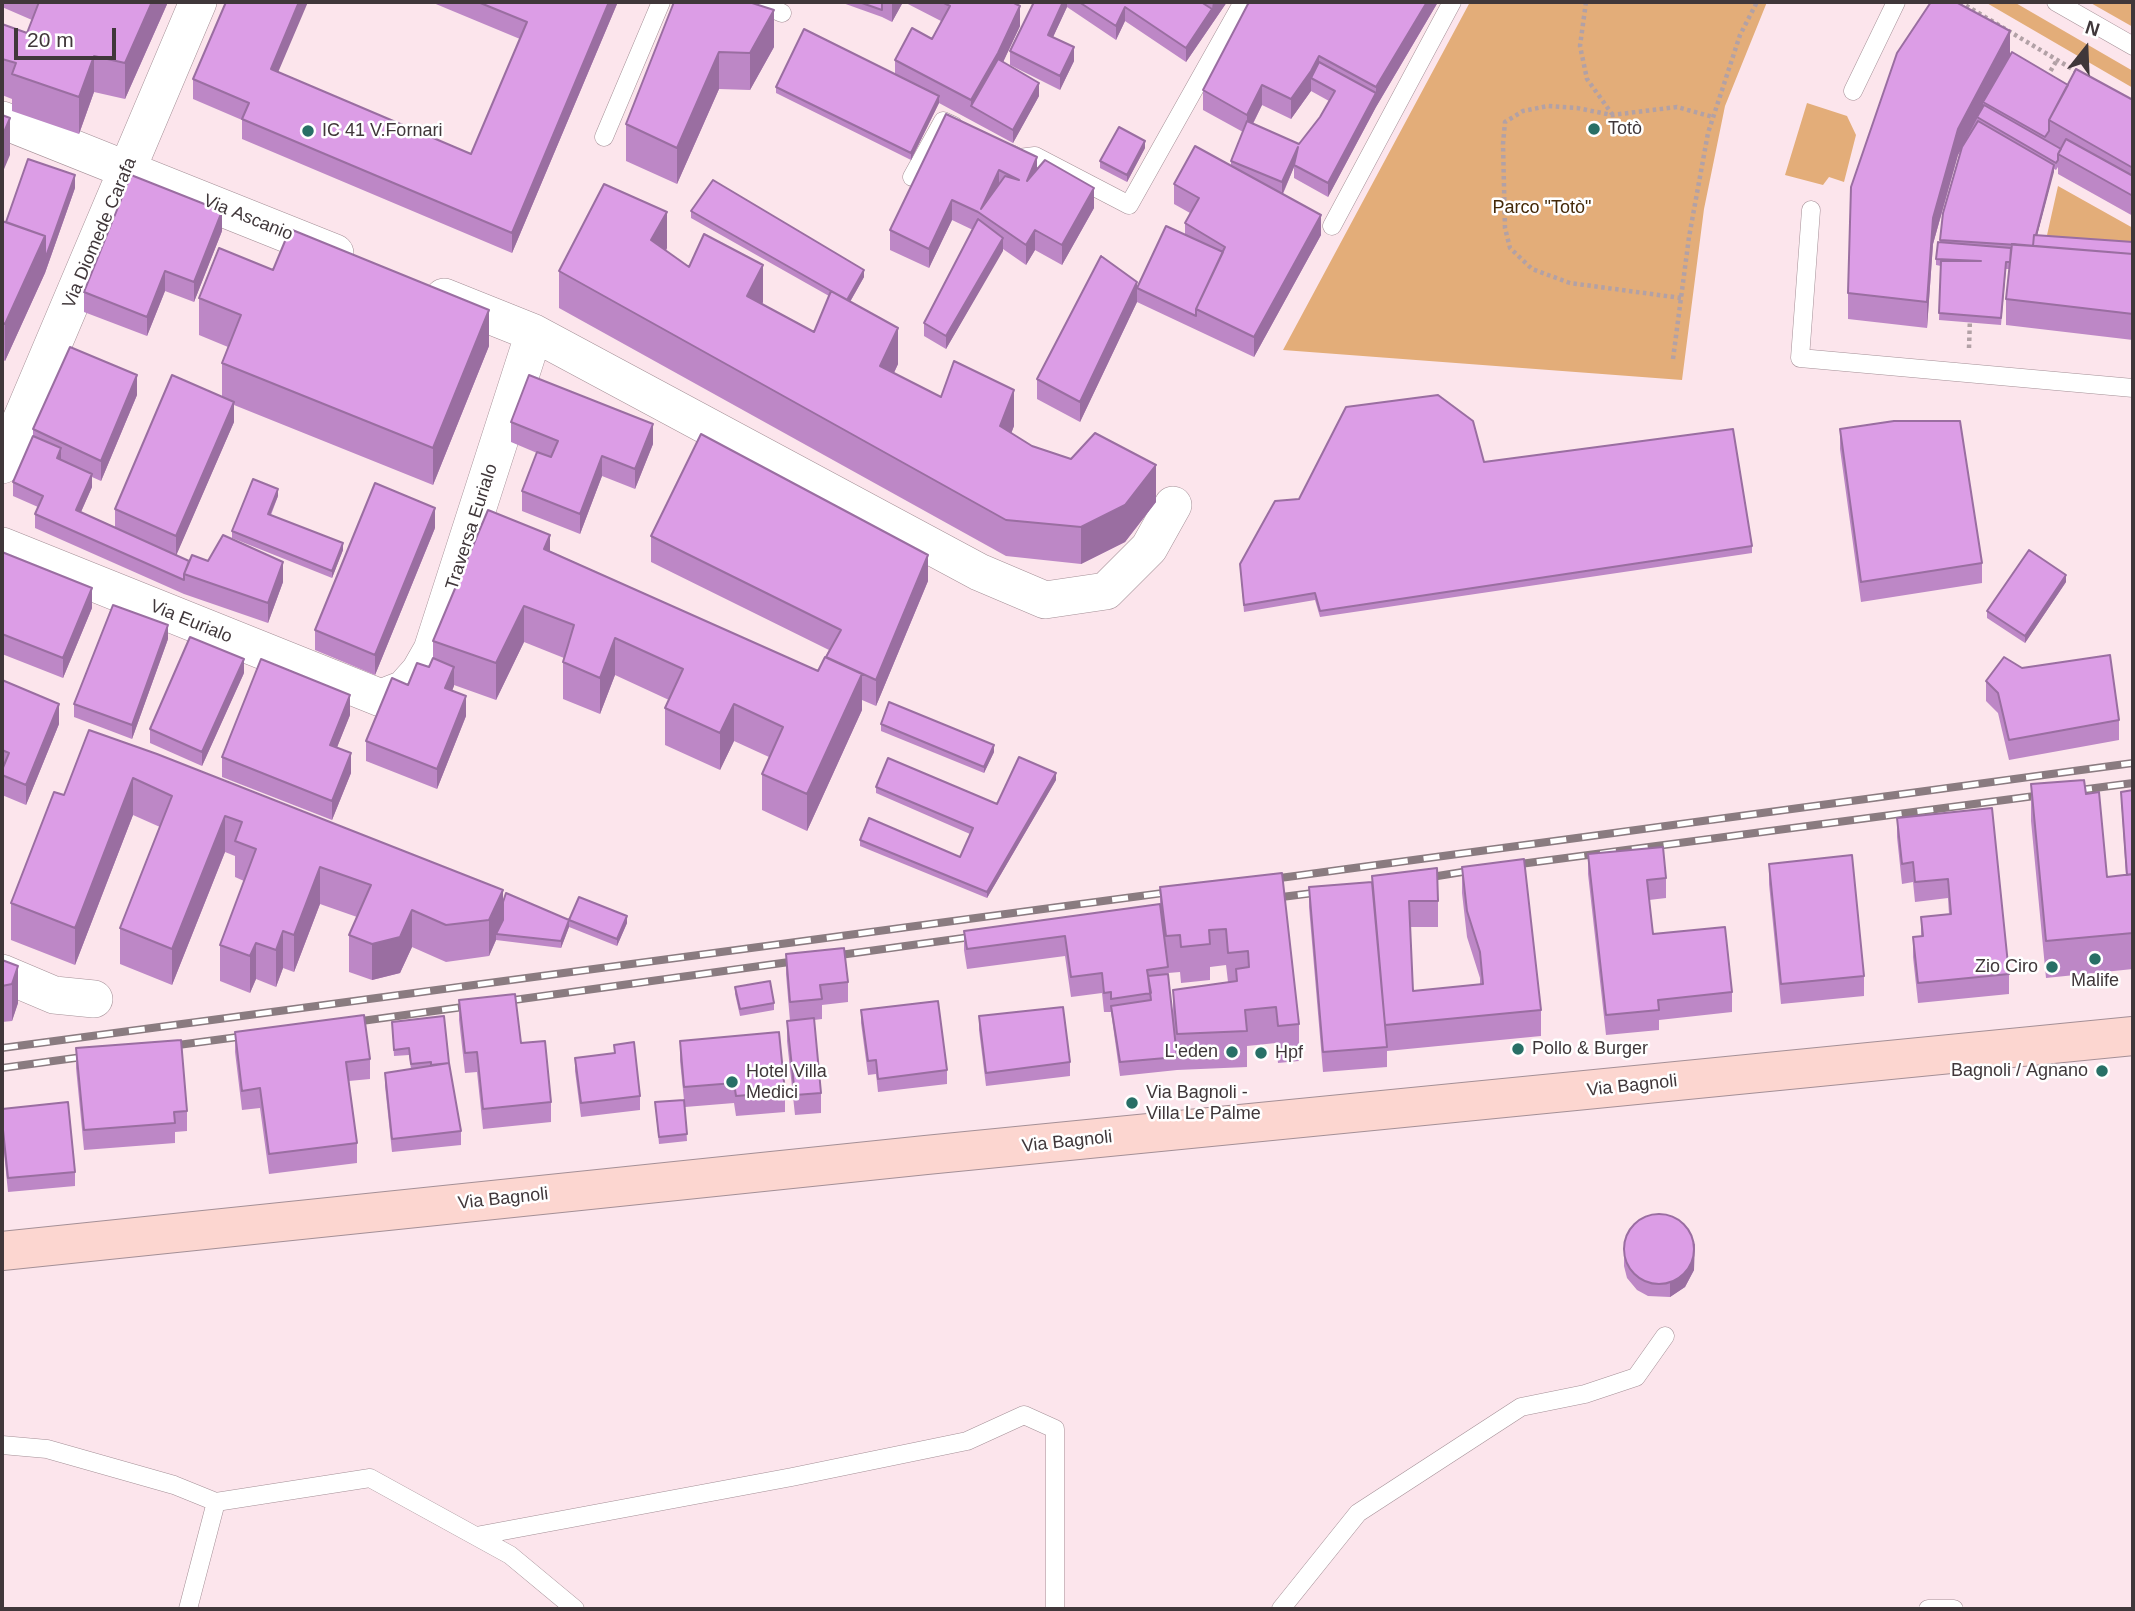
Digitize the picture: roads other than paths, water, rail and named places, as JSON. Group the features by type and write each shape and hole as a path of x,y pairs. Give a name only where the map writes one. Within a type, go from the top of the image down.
{"street":[{"name":"Via Diomede Carafa","path":"2,465 198,2"},
{"name":"Via Ascanio","path":"2,120 369,267"},
{"path":"419,287 534,333 979,572 1045,600 1106,591 1150,548 1172,505"},
{"name":"Traversa Eurialo","path":"381,698 404,689 420,671 432,650 534,333"},
{"name":"Via Eurialo","path":"2,546 381,698"},
{"path":"2,973 54,995 94,999"},
{"name":"Via Bagnoli","path":"2,1251 926,1155 2133,1036"}],"lane":[{"path":"604,137 661,2"},
{"path":"756,2 782,13"},
{"path":"998,147 1019,158 1035,156 1129,205 1243,2"},
{"path":"1332,226 1452,2"},
{"path":"1853,91 1896,2"},
{"path":"2056,2 2133,46"},
{"path":"912,177 943,121 965,131"},
{"path":"1811,210 1800,358 2133,388"},
{"path":"1280,1609 1358,1513 1521,1407 1585,1394 1636,1377 1665,1336"},
{"path":"476,1536 792,1477 967,1440 1024,1415 1055,1429 1055,1609"},
{"path":"2,1445 47,1449 174,1485 216,1502 370,1478 510,1555 575,1609"},
{"path":"188,1609 216,1502"},
{"path":"1928,1609 1954,1609"}],"railway":[{"path":"1265,880 2133,763"},
{"path":"1505,866 2133,783"},
{"path":"1419,879 1481,869"},
{"path":"2,1048 1178,891"},
{"path":"1266,899 1329,891"},
{"path":"347,1023 985,935"},
{"path":"163,1047 253,1035"},
{"path":"2,1068 97,1055"}],"place":[{"name":"Totò","path":"1594,129"},
{"name":"IC 41 V.Fornari","path":"308,131"},
{"name":"Malife","path":"2095,959"},
{"name":"Zio Ciro","path":"2052,967"},
{"name":"Pollo & Burger","path":"1518,1049"},
{"name":"L'eden","path":"1232,1052"},
{"name":"Hpf","path":"1261,1053"},
{"name":"Bagnoli / Agnano","path":"2102,1071"},
{"name":"Hotel Villa Medici","path":"732,1082"},
{"name":"Via Bagnoli - Villa Le Palme","path":"1132,1103"}],"park label":[{"name":"Parco \"Totò\"","path":"1542,208"}]}
